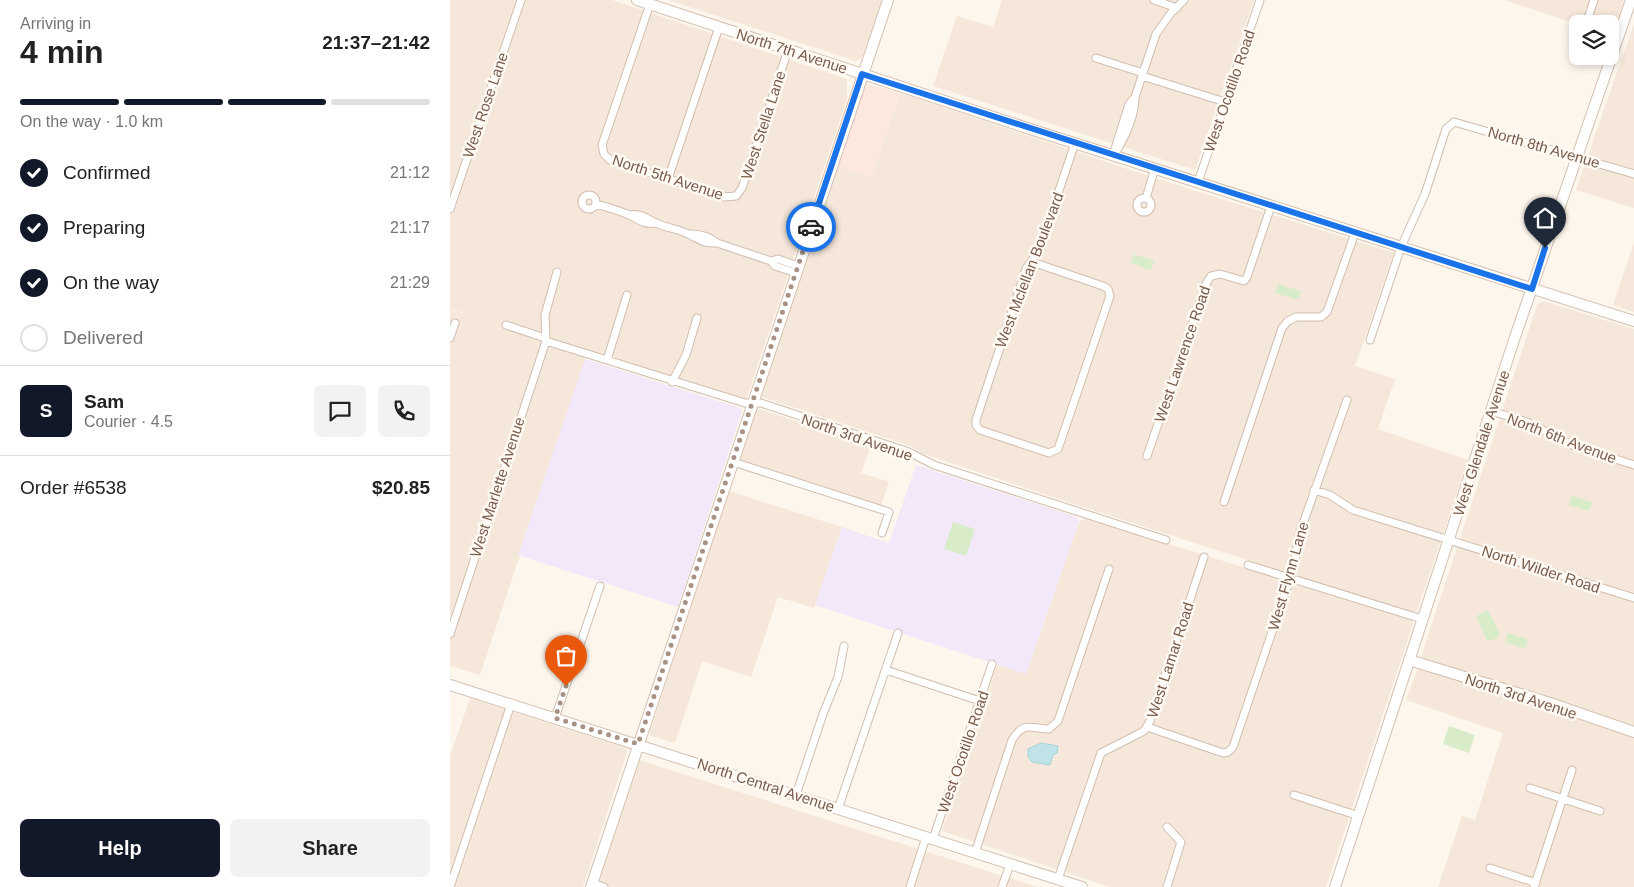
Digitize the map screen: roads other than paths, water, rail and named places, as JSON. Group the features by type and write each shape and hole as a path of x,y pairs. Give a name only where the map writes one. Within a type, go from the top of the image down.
{"main road":[{"name":"North 7th Avenue","path":"637,0 653,2 719,27 1076,144 1634,322"},
{"path":"591,885 888,0"},
{"name":"West Glendale Avenue","path":"1335,887 1491,411 1631,0"},
{"name":"North 3rd Avenue","path":"1409,660 1542,700 1634,732"},
{"name":"North Central Avenue","path":"450,685 1082,887"}],"street":[{"name":"West Rose Lane","path":"450,210 520,0"},
{"path":"1154,0 1176,8"},
{"path":"1114,155 1116,140 1128,108 1135,97 1156,34 1184,0"},
{"name":"West Ocotillo Road","path":"1198,182 1260,0"},
{"path":"1589,15 1594,0"},
{"name":"North 5th Avenue","path":"653,2 602,143 604,156 610,160 668,179 726,197 733,197"},
{"path":"668,179 719,27"},
{"name":"West Stella Lane","path":"733,197 741,190 788,50"},
{"path":"1096,58 1225,102"},
{"name":"North 8th Avenue","path":"1401,247 1425,194 1446,129 1454,122 1634,174"},
{"name":"West Mclellan Boulevard","path":"1032,262 1108,289 1110,296 1058,449 1049,453 980,430 976,425 976,420 1026,269 1039,250 1076,144"},
{"path":"1146,198 1155,168"},
{"path":"596,204 629,215 637,221 649,224 656,223 690,234 697,240 709,244 717,243 771,261 775,266 797,269"},
{"name":"West Lawrence Road","path":"1147,456 1207,282 1211,276 1220,274 1244,282 1272,206"},
{"path":"1224,502 1282,328 1294,318 1321,317 1327,312 1355,232"},
{"path":"1370,340 1401,247"},
{"name":"West Marlette Avenue","path":"450,634 546,339 545,315 557,272"},
{"path":"607,360 627,295"},
{"path":"672,382 686,353 698,318"},
{"path":"450,338 455,322"},
{"name":"North 3rd Avenue","path":"506,325 672,382 752,404 761,403 875,440 909,452 927,463 1166,540"},
{"name":"West Flynn Lane","path":"1147,727 1223,753 1228,752 1233,747 1295,562 1299,535 1347,400"},
{"name":"North 6th Avenue","path":"1491,411 1527,422 1574,446 1634,465"},
{"path":"733,462 889,512 882,533"},
{"name":"North Wilder Road","path":"1314,490 1330,495 1353,510 1634,598"},
{"name":"West Lamar Road","path":"1058,879 1101,752 1141,733 1147,727 1204,558"},
{"path":"1248,565 1422,620"},
{"path":"975,853 1012,740 1020,728 1026,726 1049,729 1058,722 1109,569"},
{"path":"555,718 600,586"},
{"path":"838,809 898,633"},
{"path":"796,795 836,681 844,646"},
{"name":"West Ocotillo Road","path":"910,887 930,838 992,664"},
{"path":"886,670 980,701"},
{"path":"450,887 511,704"},
{"path":"1490,868 1535,885 1572,770"},
{"path":"1530,788 1600,811"},
{"path":"1294,795 1359,816"},
{"path":"1167,827 1181,842 1167,887"},
{"path":"1002,887 1010,864"},
{"path":"591,885 604,887"}],"water":[{"path":"1041,743 1058,746 1057,753 1053,755 1050,765 1032,762 1028,757 1028,749"}]}
